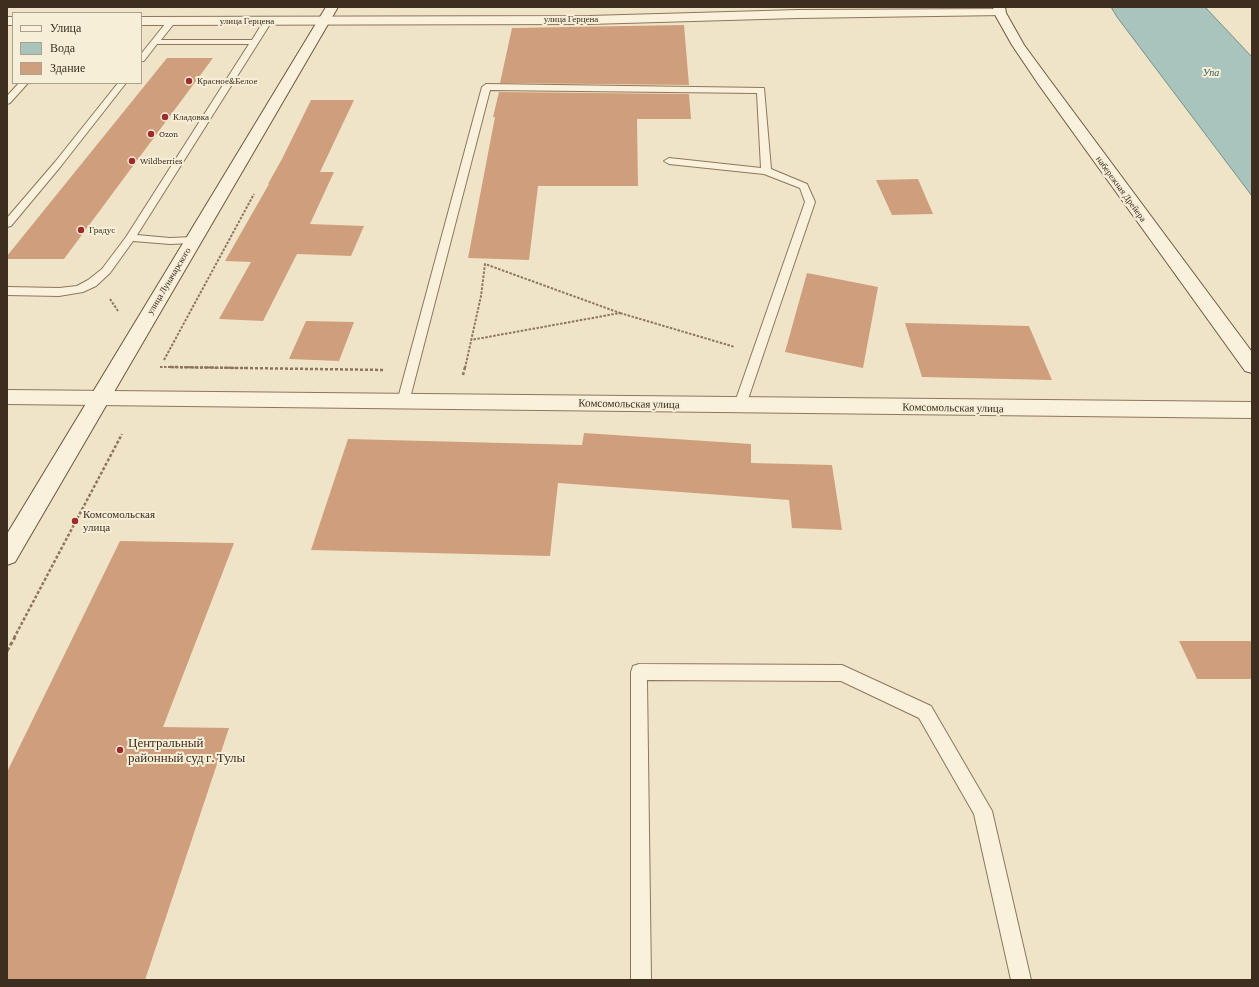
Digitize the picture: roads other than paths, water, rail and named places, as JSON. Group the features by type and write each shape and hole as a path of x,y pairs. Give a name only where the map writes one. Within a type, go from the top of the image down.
{"street":[{"name":"улица Герцена","path":"142,21 268,21 328,14 589,20 701,12 806,14 1000,10"},
{"name":"набережная Дрейера","path":"1000,10 1018,45 1044,82 1252,366"},
{"name":"улица Луначарского","path":"7,555 328,14"},
{"name":"Комсомольская улица","path":"7,397 1252,410"}],"lane":[{"path":"142,58 172,21"},
{"path":"7,290 59,292 79,289 92,283 106,271 130,238 268,21"},
{"path":"155,42 254,42"},
{"path":"7,101 23,84"},
{"path":"7,224 58,164 121,84"},
{"path":"403,402 486,88 761,90 766,171"},
{"path":"669,161 766,171 804,186 810,202 740,405"},
{"path":"130,238 193,240"},
{"path":"641,980 639,672 842,673 925,712 983,811 1021,980"}],"water":[{"name":"Упа","path":"1111,7 1205,7 1252,57 1252,196 1117,17"}],"place":[{"name":"Красное&Белое","path":"189,81"},
{"name":"Кладовка","path":"165,117"},
{"name":"Ozon","path":"151,134"},
{"name":"Wildberries","path":"132,161"},
{"name":"Градус","path":"81,230"},
{"name":"Комсомольская улица","path":"75,521"},
{"name":"Центральный районный суд г. Тулы","path":"120,750"}]}
